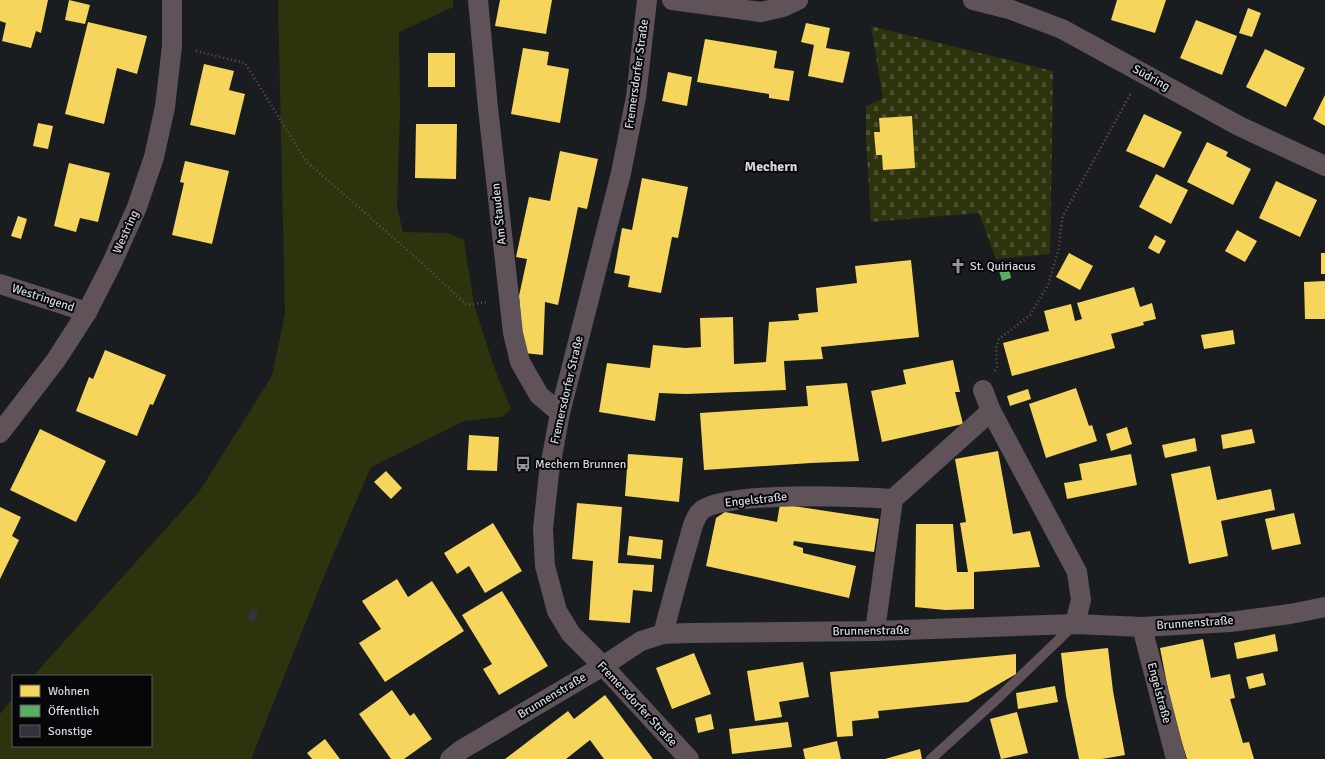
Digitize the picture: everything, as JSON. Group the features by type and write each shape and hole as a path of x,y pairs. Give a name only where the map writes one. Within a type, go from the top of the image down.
{"street":[{"name":"Westring","path":"0,433 56,360 87,312 112,263 137,207 154,157 165,107 172,46 171,0"},
{"name":"Am Stauden","path":"478,0 488,108 513,333 520,362 540,395 560,413"},
{"name":"Fremersdorfer Straße","path":"647,0 636,97 621,173 560,413 549,473 543,529 545,566 557,611 571,634 603,666 689,759"},
{"path":"672,0 761,12 783,7 798,0"},
{"name":"Südring","path":"973,0 1009,9 1062,29 1239,126 1325,166"},
{"name":"Westringend","path":"0,284 87,312"},
{"path":"983,390 991,411 1077,572 1080,600 1075,624"},
{"path":"875,631 893,499 991,411"},
{"name":"Engelstraße","path":"663,634 695,521 701,511 714,505 741,500 786,496 893,499"},
{"name":"Brunnenstraße","path":"450,759 461,750 603,666 641,641 663,634 875,631 1075,624 1142,627 1230,622 1290,614 1325,607"},
{"name":"Engelstraße","path":"1142,627 1176,759"}],"lane":[{"path":"931,759 996,700 1075,624"}],"path":[{"path":"172,46 245,63 306,162 414,256 467,305 509,300"},
{"path":"983,390 997,367 996,348 999,339 1030,316 1048,285 1059,248 1063,216 1142,73"}],"green space":[{"path":"278,0 453,0 453,7 399,32 400,110 397,207 403,232 448,233 464,240 474,305 495,370 511,409 502,417 464,421 371,467 330,562 251,759 0,759 0,714 12,699 12,747 152,747 152,675 34,675 199,492 272,376 285,314"},
{"path":"871,26 1053,71 1050,254 996,259 979,213 871,222 866,138 866,106 883,99"}],"building: Wohnen":[{"path":"0,0 48,0 41,33 36,31 31,48 2,41 6,23 0,21"},
{"path":"69,0 90,5 85,24 65,20"},
{"path":"500,0 552,0 546,34 495,26"},
{"path":"1117,0 1166,0 1155,33 1111,20"},
{"path":"1248,8 1261,13 1252,37 1239,33"},
{"path":"1196,20 1237,36 1222,75 1180,58"},
{"path":"88,22 147,36 137,74 117,68 104,124 65,114"},
{"path":"806,23 830,28 826,48 850,52 843,83 808,76 814,45 801,42"},
{"path":"705,39 777,51 774,68 794,71 789,101 769,98 769,94 697,82"},
{"path":"523,48 549,52 547,65 569,69 560,123 511,114"},
{"path":"1265,49 1305,68 1286,107 1246,87"},
{"path":"428,53 455,53 455,87 428,87"},
{"path":"204,64 234,71 229,90 245,94 235,135 190,125"},
{"path":"668,72 692,77 687,106 662,101"},
{"path":"1325,95 1325,126 1313,119"},
{"path":"1144,114 1182,132 1164,168 1126,151"},
{"path":"912,116 915,168 883,170 882,155 876,155 874,132 880,132 879,118"},
{"path":"38,123 53,126 48,149 33,146"},
{"path":"416,124 457,124 456,179 415,178"},
{"path":"1207,142 1228,152 1226,156 1251,169 1233,205 1187,182"},
{"path":"560,151 598,159 587,209 578,207 558,305 545,302 543,355 524,353 519,296 527,259 516,257 529,197 550,201"},
{"path":"185,161 229,171 212,244 172,235 184,183 180,182"},
{"path":"69,163 110,173 98,222 80,218 76,232 54,226"},
{"path":"1156,174 1188,190 1171,224 1139,207"},
{"path":"642,178 688,187 678,238 672,237 661,293 628,287 630,276 614,273 622,228 632,230"},
{"path":"1276,181 1317,200 1300,237 1259,218"},
{"path":"18,216 27,219 21,239 11,236"},
{"path":"1237,230 1257,241 1245,262 1225,251"},
{"path":"1155,235 1166,241 1159,254 1148,248"},
{"path":"1069,253 1093,266 1080,290 1056,277"},
{"path":"1321,253 1325,253 1325,274 1321,274"},
{"path":"911,260 919,337 821,347 823,359 784,361 786,390 686,394 659,393 655,421 599,412 607,363 650,368 653,345 685,348 701,347 700,318 733,317 734,364 766,362 769,322 799,320 798,314 818,312 816,288 857,283 855,266"},
{"path":"1325,281 1325,319 1305,319 1304,282"},
{"path":"1134,287 1140,307 1152,303 1156,319 1143,322 1144,325 1111,334 1115,348 1012,376 1003,343 1049,331 1044,311 1071,304 1075,321 1082,319 1077,303"},
{"path":"1233,330 1235,344 1204,349 1201,335"},
{"path":"105,350 166,375 153,405 150,404 137,436 76,411 89,377 93,379"},
{"path":"953,360 960,392 955,392 963,424 882,442 871,391 906,384 903,370"},
{"path":"847,383 859,461 704,470 700,413 808,406 806,386"},
{"path":"1076,388 1089,426 1092,425 1097,441 1046,458 1029,404"},
{"path":"1028,389 1031,399 1010,406 1007,396"},
{"path":"1127,427 1132,444 1111,451 1106,434"},
{"path":"40,429 106,461 76,522 10,490"},
{"path":"1252,429 1255,443 1223,449 1221,435"},
{"path":"469,435 499,437 497,471 467,470"},
{"path":"1195,438 1197,451 1165,458 1162,445"},
{"path":"998,451 1013,534 1030,531 1040,567 974,572 974,609 945,610 915,607 916,524 953,524 957,572 968,572 960,523 966,522 955,459"},
{"path":"628,454 683,458 679,502 625,496"},
{"path":"1131,454 1137,485 1067,499 1064,483 1082,480 1079,464"},
{"path":"1210,466 1217,500 1271,489 1275,510 1221,521 1228,556 1189,564 1171,474"},
{"path":"386,471 402,488 391,499 374,482"},
{"path":"577,503 622,507 618,563 654,565 652,592 633,590 630,623 589,620 593,561 572,559"},
{"path":"780,504 879,519 874,552 794,541 793,545 803,548 803,553 856,566 849,598 706,566 716,518 725,512 777,522"},
{"path":"0,507 21,517 12,536 19,540 0,579"},
{"path":"1294,513 1301,544 1272,550 1265,519"},
{"path":"493,523 522,571 485,593 469,566 457,574 444,553"},
{"path":"629,536 663,540 661,559 627,555"},
{"path":"397,579 408,597 432,581 464,631 385,682 359,643 381,629 362,601"},
{"path":"502,591 548,666 499,695 483,669 492,664 462,615"},
{"path":"1275,634 1278,651 1237,659 1234,643"},
{"path":"1203,639 1211,678 1230,674 1235,698 1230,699 1243,743 1249,742 1254,759 1187,759 1172,710 1160,648"},
{"path":"1108,648 1113,691 1125,755 1102,759 1079,759 1066,696 1061,653"},
{"path":"694,653 711,694 672,709 656,668"},
{"path":"1016,654 1016,674 968,702 878,711 879,718 852,721 853,736 837,737 830,672"},
{"path":"803,662 809,697 779,702 782,717 755,721 747,671"},
{"path":"1263,673 1266,685 1249,689 1246,677"},
{"path":"1055,686 1058,702 1018,709 1016,693"},
{"path":"392,690 410,716 414,713 432,739 404,759 391,759 359,714"},
{"path":"605,695 653,759 604,759 590,740 566,759 505,759 568,711 574,719"},
{"path":"1017,712 1028,753 1001,759 990,719"},
{"path":"711,714 714,729 698,733 695,718"},
{"path":"788,722 792,747 732,754 729,729"},
{"path":"325,739 340,759 312,759 307,753"},
{"path":"837,741 841,759 805,759 803,749"},
{"path":"920,749 922,759 885,759"}],"building: Öffentlich":[{"path":"1008,264 1011,278 1002,281 998,267"}],"building: Sonstige":[{"path":"252,608 259,612 253,622 246,617"}],"place":[{"name":"St. Quiriacus","path":"958,266"},
{"name":"Mechern Brunnen","path":"523,464"}],"district":[{"name":"Mechern","path":"771,166"}]}
